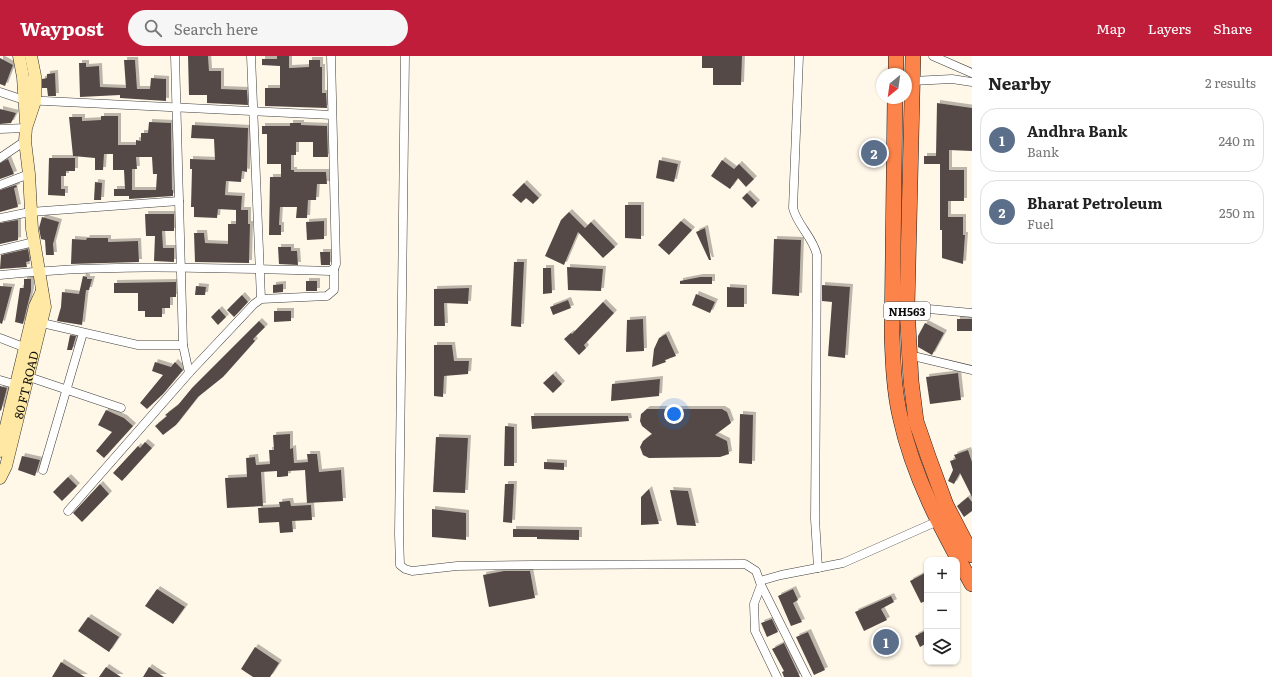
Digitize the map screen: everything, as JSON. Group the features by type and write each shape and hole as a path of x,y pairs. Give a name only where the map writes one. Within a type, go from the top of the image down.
{"highway":[{"path":"896,56 896,68"},
{"name":"NH563","path":"912,81 913,56"},
{"name":"NH563","path":"895,104 892,335 894,370 900,416 909,451 924,493 972,584"},
{"name":"NH563","path":"912,104 907,307 909,355 916,420 946,505 968,537 972,555"},
{"path":"893,269 908,271"}],"street":[{"name":"80 FT ROAD","path":"19,56 29,100"},
{"name":"80 FT ROAD","path":"0,478 6,466 45,307 30,212 29,174 25,141 29,100 34,76 31,56"},
{"path":"175,56 184,345 189,373"},
{"path":"251,56 252,112 261,269 261,298"},
{"path":"68,511 189,373 261,298 327,296 334,290 334,269 336,264 331,56"},
{"path":"405,56 399,534 400,565 405,569 412,571 465,566 737,563 756,571 760,583 807,677"},
{"path":"798,56 793,208 795,216 814,244 817,255 816,519 818,568"},
{"path":"933,56 972,73"},
{"path":"912,81 952,79 972,82"},
{"path":"0,92 29,100 332,115"},
{"path":"0,129 26,128"},
{"path":"0,158 25,141"},
{"path":"0,185 29,174"},
{"path":"0,218 30,212 179,201"},
{"path":"0,250 34,242"},
{"path":"0,275 39,270 182,267 329,271 334,269"},
{"name":"80 FT ROAD","path":"0,451 35,306 42,291"},
{"path":"907,307 972,313"},
{"path":"42,323 138,345 184,345"},
{"path":"43,470 83,332"},
{"path":"0,338 26,348"},
{"path":"909,355 972,370"},
{"path":"29,377 121,408"},
{"path":"0,380 17,385"},
{"path":"760,583 781,575 844,562 938,521"},
{"path":"760,583 754,604 755,631 777,677"}],"building":[{"path":"188,56 208,56 209,71 221,71 221,89 247,90 248,105 207,103 207,95 189,95"},
{"path":"277,56 289,56 289,68 309,67 309,60 320,60 320,67 322,67 322,93 326,93 327,108 265,106 265,88 280,88 280,66 262,65 262,59 277,59"},
{"path":"702,56 742,56 741,85 713,85 713,68 702,68"},
{"path":"0,58 13,65 5,86 0,84"},
{"path":"124,60 135,60 137,89 150,89 151,78 166,79 166,101 120,98 120,95 80,97 79,63 86,63 86,67 99,66 100,87 126,88"},
{"path":"55,73 56,96 48,96 47,88 42,88 42,79 47,78 47,74"},
{"path":"937,103 972,108 972,151 949,150 949,170 964,170 964,201 948,201 948,217 963,217 963,235 965,235 963,264 942,258 942,230 940,230 940,164 924,164 924,156 936,156"},
{"path":"0,109 16,113 11,123 0,124"},
{"path":"101,116 118,116 118,145 136,145 136,140 141,141 141,133 148,133 149,122 171,123 173,196 129,199 129,196 114,196 114,189 125,189 124,170 113,170 113,154 104,154 103,170 95,170 95,158 73,156 69,117 82,117 82,121 101,120","holes":["136,157 152,157 153,174 157,174 156,190 132,190 132,169 137,169"]},
{"path":"290,123 327,126 328,157 313,157 313,142 296,142 296,155 291,155 291,170 294,170 294,172 326,172 327,184 317,184 316,200 308,200 307,218 296,218 297,207 280,207 279,225 281,225 281,235 269,235 270,177 281,177 281,164 267,164 267,134 262,134 262,126 290,126"},
{"path":"192,125 248,128 247,172 242,171 241,182 226,181 225,195 242,196 241,210 248,210 248,224 250,224 249,263 195,262 194,233 204,233 205,243 228,244 228,224 236,224 236,210 218,209 217,218 194,217 194,207 191,207 192,169 190,169 190,159 215,160 214,139 191,138"},
{"path":"49,158 75,158 75,171 66,171 66,176 61,176 61,189 65,189 65,196 48,195"},
{"path":"8,159 14,174 0,179 0,163"},
{"path":"659,160 678,164 674,182 656,178"},
{"path":"722,160 734,169 739,164 754,179 746,187 738,178 730,189 711,176"},
{"path":"95,182 102,183 101,200 94,200"},
{"path":"524,183 539,198 533,204 526,198 521,203 512,195"},
{"path":"16,185 17,187 14,188 18,207 0,212 0,190"},
{"path":"747,193 757,203 752,208 742,198"},
{"path":"625,205 641,205 641,239 625,238"},
{"path":"569,212 585,228 591,222 615,247 603,258 578,232 564,265 545,256 561,220"},
{"path":"145,214 174,214 174,231 162,231 163,248 174,248 174,262 154,261 155,236 146,236"},
{"path":"42,217 59,222 53,244 54,255 46,255 45,240 41,239 39,228"},
{"path":"18,220 18,240 0,244 0,223"},
{"path":"324,221 324,239 307,240 306,222"},
{"path":"681,221 692,230 669,255 658,245"},
{"path":"705,228 711,260 709,260 696,232"},
{"path":"87,238 108,238 108,242 138,241 139,262 71,264 72,239 86,240"},
{"path":"774,239 801,240 799,296 772,294"},
{"path":"278,247 291,247 291,251 297,251 298,265 279,264"},
{"path":"28,249 30,261 26,262 27,267 0,269 1,255"},
{"path":"320,252 330,252 330,265 321,265"},
{"path":"514,262 524,262 521,327 511,326"},
{"path":"567,267 603,269 601,291 568,290"},
{"path":"543,268 551,268 552,293 543,294"},
{"path":"83,276 87,277 87,279 92,279 89,290 86,290 82,325 57,321 61,307 62,292 79,294"},
{"path":"700,277 712,277 712,284 680,284 680,281"},
{"path":"24,279 31,279 31,291 23,324 15,322 20,288 24,288"},
{"path":"306,281 317,281 317,291 306,291"},
{"path":"176,282 176,297 170,297 170,308 162,308 162,317 145,317 145,311 138,311 138,293 114,293 114,283"},
{"path":"283,284 283,292 273,293 273,285"},
{"path":"822,285 850,287 845,358 828,356 832,302 822,301"},
{"path":"0,286 12,287 2,324 0,323"},
{"path":"196,286 206,287 205,295 195,295"},
{"path":"727,287 744,288 744,307 727,307"},
{"path":"469,288 468,304 444,303 445,326 434,326 434,289"},
{"path":"696,294 715,302 710,313 692,305"},
{"path":"242,295 248,302 234,317 227,310"},
{"path":"568,300 571,308 553,315 550,307"},
{"path":"603,302 614,313 584,345 586,348 579,355 564,339 571,333 572,334"},
{"path":"219,309 226,317 218,325 211,317"},
{"path":"274,311 291,311 291,321 274,322"},
{"path":"643,319 644,351 626,352 627,320"},
{"path":"957,319 972,319 972,331 957,331"},
{"path":"259,321 265,327 253,339 255,341 223,377 198,397 176,425 163,435 155,426 167,416 165,415 178,405 192,388"},
{"path":"925,323 944,333 932,355 918,347 918,336"},
{"path":"666,334 676,356 665,360 666,362 652,367 654,349 659,338"},
{"path":"70,335 76,336 72,350 67,350"},
{"path":"434,345 452,345 454,361 469,361 468,374 444,376 443,397 434,396"},
{"path":"155,362 171,367 175,362 183,370 163,394 147,409 140,403 163,375 152,371"},
{"path":"958,373 961,400 930,404 926,377"},
{"path":"553,374 562,384 553,393 543,383"},
{"path":"660,379 659,396 611,401 612,384"},
{"path":"0,386 7,388 1,411 0,410"},
{"path":"647,409 722,409 727,412 731,423 715,435 727,441 729,454 720,457 649,458 643,455 640,447 643,441 652,434 642,426 640,421 641,414"},
{"path":"106,410 124,418 133,426 104,458 96,451 112,432 98,425"},
{"path":"740,414 753,415 752,464 739,463"},
{"path":"531,416 628,416 629,421 532,429"},
{"path":"505,426 514,427 514,466 504,466"},
{"path":"290,434 290,449 293,448 294,463 308,462 307,454 317,454 319,472 341,470 343,501 307,503 305,470 288,471 288,476 280,477 277,477 277,471 261,472 263,506 227,508 225,478 247,477 246,458 255,457 256,465 270,464 269,450 274,450 273,435"},
{"path":"436,437 468,438 465,493 433,492"},
{"path":"145,442 152,448 122,481 113,473 138,446 140,448"},
{"path":"968,450 972,462 972,497 960,473 954,484 948,481 953,470 950,461 956,459 954,455"},
{"path":"22,456 40,460 35,476 18,470"},
{"path":"544,462 564,463 564,470 544,469"},
{"path":"68,477 77,486 62,501 53,492"},
{"path":"100,484 109,494 82,522 73,513"},
{"path":"505,484 514,484 512,523 503,522"},
{"path":"649,489 659,524 641,525 641,497"},
{"path":"670,490 688,491 696,526 677,525"},
{"path":"968,497 972,502 972,511 964,517 957,506"},
{"path":"290,501 291,506 311,505 312,520 292,521 293,532 280,533 279,522 259,523 258,508 280,507 279,502"},
{"path":"432,509 466,513 466,540 432,537"},
{"path":"513,529 579,530 579,540 513,537"},
{"path":"504,571 530,571 535,598 489,607 483,575"},
{"path":"924,574 924,602 921,603 910,581"},
{"path":"157,589 185,607 173,624 145,606"},
{"path":"793,589 798,600 793,603 802,622 791,626 778,596"},
{"path":"891,596 894,602 881,609 887,620 864,631 855,612"},
{"path":"88,617 119,637 109,652 78,631"},
{"path":"772,619 778,632 767,637 761,623"},
{"path":"808,632 825,670 814,675 796,637"},
{"path":"924,632 924,645 920,647 915,636"},
{"path":"784,643 800,677 784,677 782,672 784,671 772,649"},
{"path":"255,647 279,663 270,677 253,677 241,669"},
{"path":"61,662 85,677 52,677"},
{"path":"106,667 121,677 99,677"},
{"path":"149,667 164,677 143,677"}],"place":[{"name":"Bharat Petroleum","path":"874,153"},
{"name":"Andhra Bank","path":"886,642"}]}
